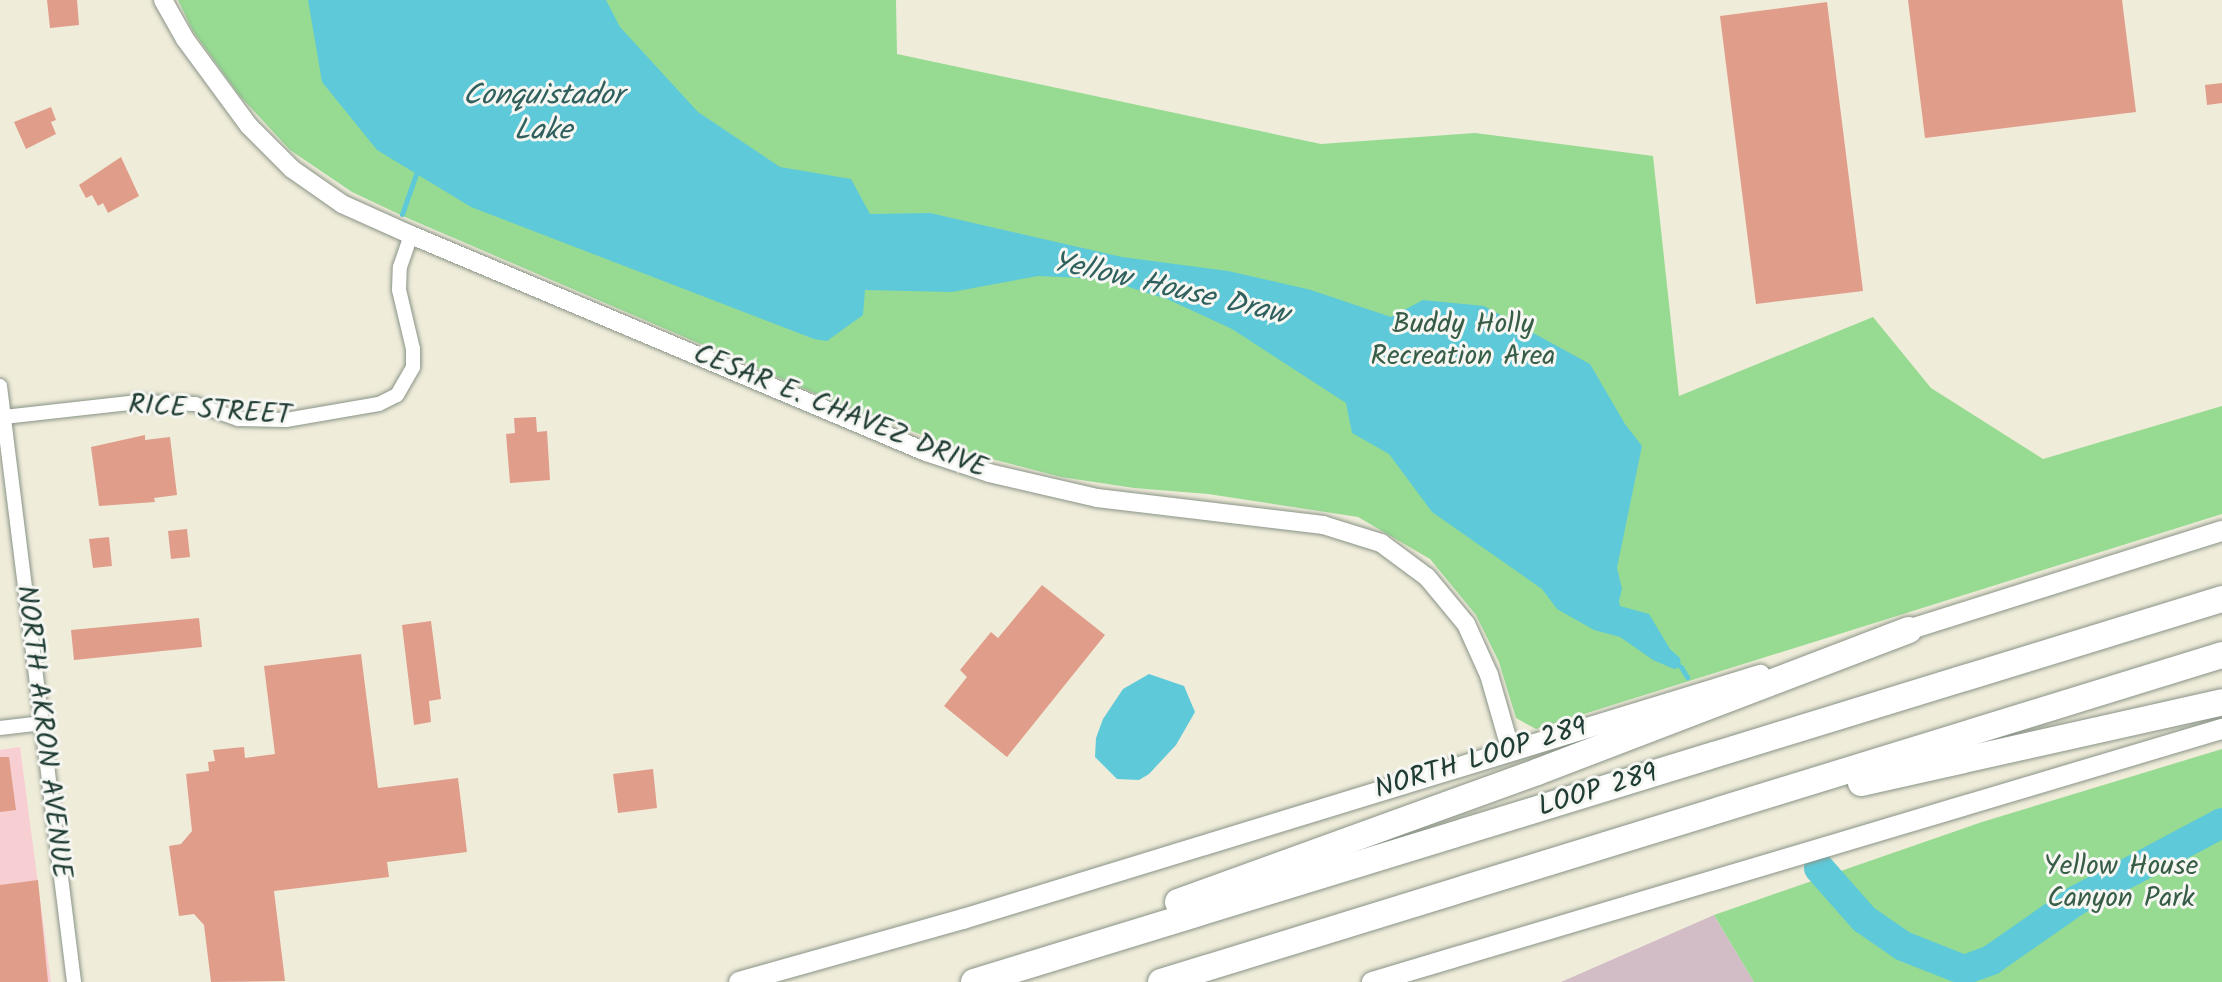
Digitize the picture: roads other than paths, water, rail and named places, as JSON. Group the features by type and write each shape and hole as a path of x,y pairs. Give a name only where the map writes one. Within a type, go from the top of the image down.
{"highway":[{"name":"LOOP 289","path":"974,982 2222,599"},
{"path":"1045,961 1097,928 1320,852 1909,630"},
{"name":"LOOP 289","path":"1161,982 2222,655"},
{"path":"1743,803 1842,787 2222,702"}],"main road":[{"name":"NORTH LOOP 289","path":"739,982 963,919 1909,630 2222,531"},
{"path":"1372,982 2222,729"}],"street":[{"name":"CESAR E. CHAVEZ DRIVE","path":"163,0 185,39 249,126 292,169 342,204 411,235 926,452 989,473 1097,498 1323,525 1381,543 1427,577 1466,624 1480,649 1511,751"},
{"name":"RICE STREET","path":"4,417 138,402 195,404 238,419 286,420 379,404 397,395 407,383 413,367 413,349 399,290 400,267 411,235"},
{"name":"NORTH AKRON AVENUE","path":"0,386 74,982"},
{"path":"0,728 43,723"}],"water":[{"name":"Conquistador Lake","path":"308,0 606,0 620,27 698,112 780,167 851,179 870,214 930,213 1122,257 1228,271 1311,290 1391,317 1423,300 1484,306 1590,364 1625,424 1642,446 1617,568 1622,589 1619,601 1620,606 1649,614 1670,649 1680,658 1681,667 1674,669 1653,660 1620,637 1594,630 1557,609 1542,589 1432,512 1389,454 1352,433 1346,403 1232,329 1167,299 1103,279 1038,276 952,292 865,290 863,315 827,341 814,339 471,207 377,150 322,82"},
{"path":"1149,674 1184,686 1195,712 1176,745 1149,774 1139,780 1117,779 1095,757 1096,738 1103,719 1123,689"}],"waterway":[{"path":"402,214 416,174"},
{"name":"Yellow House Draw","path":"1681,667 1687,677"},
{"name":"Yellow House Draw","path":"1819,868 1864,919 1903,946 1964,970 1991,960 2077,900 2222,823"}],"park label":[{"name":"Buddy Holly Recreation Area","path":"1463,341"},
{"name":"Yellow House Canyon Park","path":"2121,883"}]}
